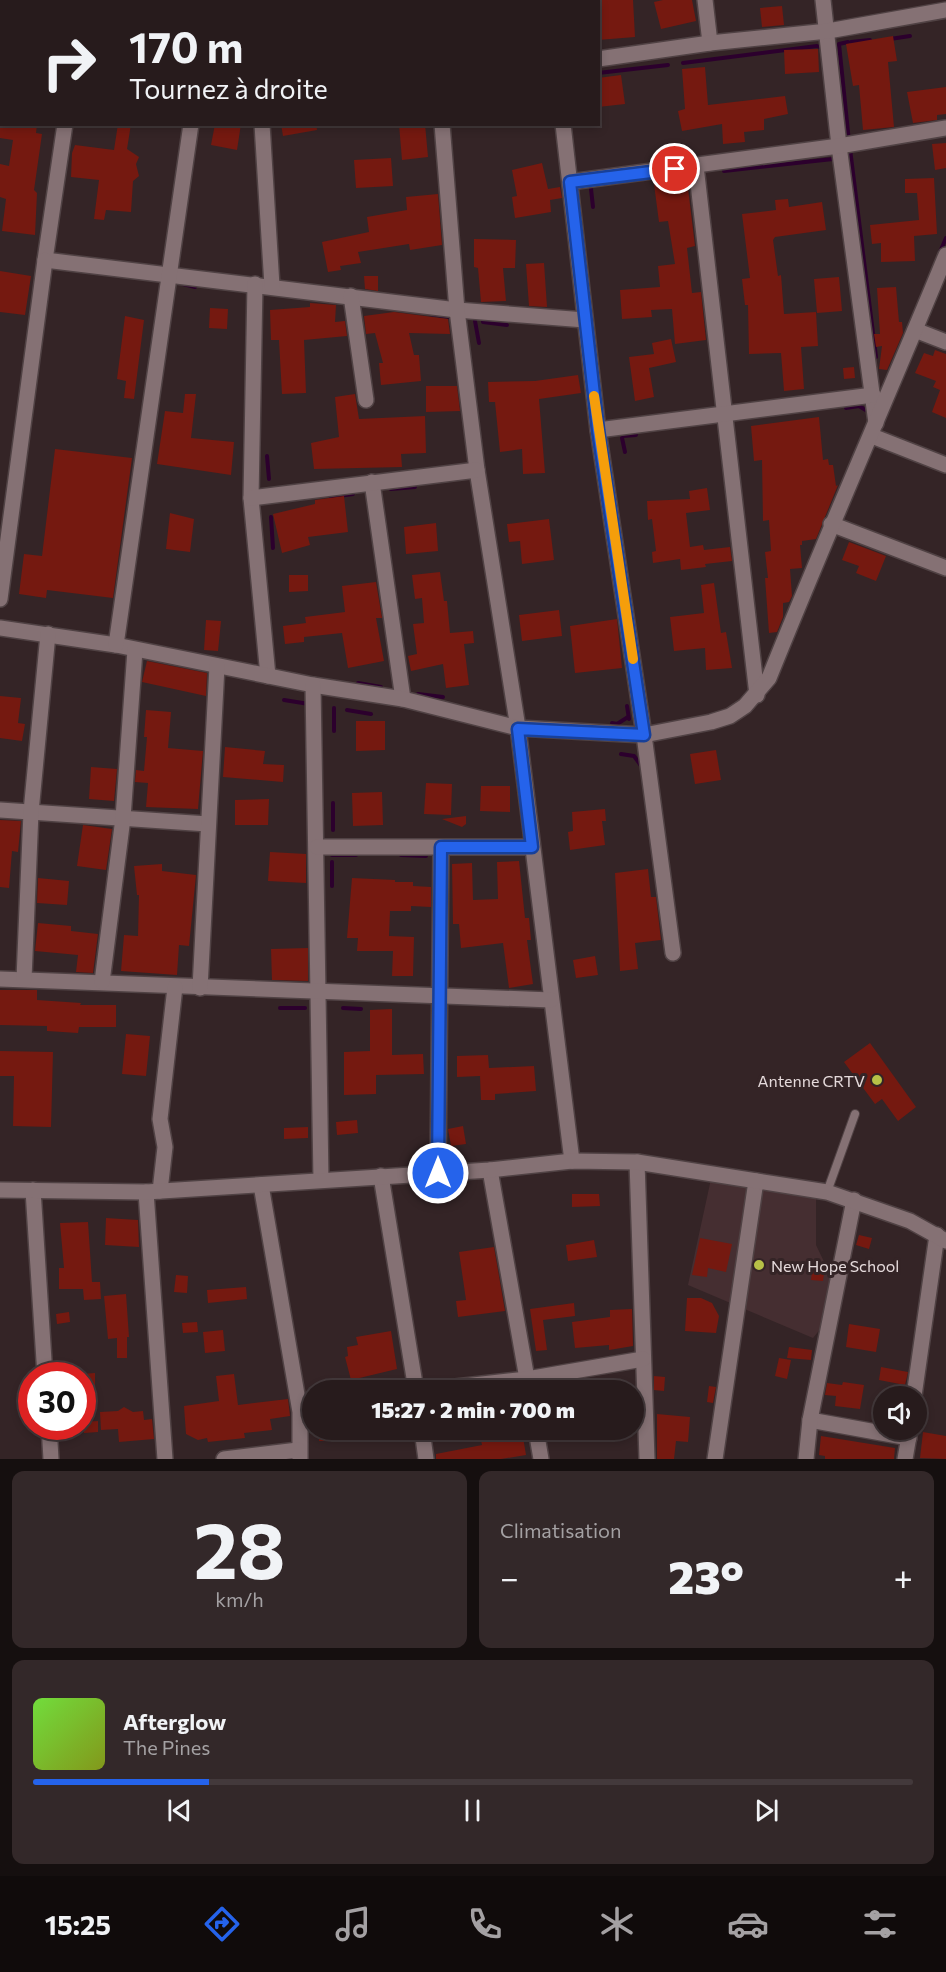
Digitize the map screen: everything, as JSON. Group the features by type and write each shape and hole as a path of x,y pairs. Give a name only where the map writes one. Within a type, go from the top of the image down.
{"street":[{"path":"705,0 710,43"},
{"path":"824,0 838,146 873,395 874,431"},
{"path":"600,59 710,43 828,31 945,7"},
{"path":"0,599 65,126"},
{"path":"116,645 167,275 191,126"},
{"path":"262,126 272,286"},
{"path":"442,126 457,310 477,470 518,729 572,1161"},
{"path":"563,126 598,430 644,735 673,953"},
{"path":"570,182 838,146 946,128"},
{"path":"696,166 757,695"},
{"path":"0,628 116,645 314,685 403,699 518,729 644,735 711,722 729,716 757,695 770,678 831,524 874,431 946,255"},
{"path":"45,260 457,310 585,320"},
{"path":"255,284 251,498 268,676"},
{"path":"351,296 366,400"},
{"path":"915,330 946,342"},
{"path":"598,430 873,395"},
{"path":"874,431 946,465"},
{"path":"251,498 477,470"},
{"path":"372,482 403,699"},
{"path":"831,524 946,568"},
{"path":"24,980 31,812 48,634"},
{"path":"102,982 123,818 135,650"},
{"path":"200,988 217,666"},
{"path":"314,685 321,1180"},
{"path":"0,810 208,824"},
{"path":"317,847 532,847"},
{"path":"438,1173 441,847"},
{"path":"0,979 551,1000"},
{"path":"165,1459 153,1191 165,1147 160,1119 175,987"},
{"path":"0,1190 153,1191 490,1170 572,1161 637,1162 827,1192 910,1221 942,1238 916,1386"},
{"path":"637,1162 646,1459"},
{"path":"490,1170 527,1380"},
{"path":"381,1176 414,1380"},
{"path":"715,1459 756,1181"},
{"path":"261,1185 302,1391"},
{"path":"33,1191 44,1362"},
{"path":"806,1459 810,1420 854,1200"},
{"path":"550,1380 643,1359"},
{"path":"810,1420 873,1429"},
{"path":"224,1459 299,1454 302,1436"},
{"path":"50,1440 51,1459"},
{"path":"423,1440 426,1459"},
{"path":"538,1440 541,1459"},
{"path":"905,1459 908,1440"}],"lane":[{"path":"827,1192 855,1114"}],"shaded area":[{"name":"New Hope School","path":"711,1179 816,1196 816,1245 843,1301 813,1338 688,1285"}],"building":[{"path":"600,0 633,0 635,37 600,40"},
{"path":"692,0 696,21 661,29 654,2"},
{"path":"782,6 784,25 762,27 760,8"},
{"path":"893,36 897,61 888,62 894,127 863,130 859,85 853,86 846,44"},
{"path":"818,49 819,72 785,74 784,50"},
{"path":"705,67 708,105 785,96 788,114 764,119 764,130 744,132 745,142 723,144 722,124 682,131 678,111 685,109 682,69"},
{"path":"621,75 625,104 600,107 600,78"},
{"path":"946,87 946,114 937,115 937,120 913,123 907,92"},
{"path":"0,126 37,126 36,133 42,134 34,190 37,193 35,235 2,231 6,199 0,197 0,164 9,166 13,140 0,138"},
{"path":"118,126 131,126 127,149 139,157 136,164 139,176 133,181 131,212 106,210 104,220 94,219 99,180 71,177 72,153 75,145 114,150"},
{"path":"215,126 241,126 237,150 211,145"},
{"path":"281,126 316,126 317,130 283,136"},
{"path":"399,126 425,126 428,157 402,160"},
{"path":"946,143 946,168 935,170 932,144"},
{"path":"391,158 393,186 356,188 354,160"},
{"path":"542,163 548,189 560,187 562,198 550,200 551,212 515,218 512,197 517,196 512,170"},
{"path":"934,178 937,234 914,236 915,261 881,262 881,243 872,244 870,225 919,220 917,193 905,193 905,179"},
{"path":"687,180 695,246 687,248 692,293 701,292 706,340 675,344 672,309 651,310 652,317 622,319 620,290 660,287 658,266 675,264 668,221 659,222 654,184"},
{"path":"438,194 442,245 410,250 409,244 358,252 361,263 340,266 341,270 328,272 322,242 369,232 367,217 407,210 406,197"},
{"path":"788,199 789,207 822,202 826,230 775,237 773,240 778,276 781,275 784,314 816,312 818,346 801,347 804,389 784,391 781,353 749,354 748,305 745,305 742,279 750,278 742,214 776,210 775,200"},
{"path":"474,239 516,240 515,268 503,268 506,301 481,302 478,268 474,267"},
{"path":"544,263 547,307 529,306 526,264"},
{"path":"0,271 31,276 25,315 0,312"},
{"path":"364,276 378,276 378,291 365,289"},
{"path":"839,277 842,311 817,313 814,279"},
{"path":"896,287 899,322 902,322 903,333 887,370 879,369 882,346 876,347 874,334 880,334 877,288"},
{"path":"310,303 336,305 335,322 345,321 347,336 304,340 306,393 282,394 279,340 271,340 270,310 310,307"},
{"path":"210,308 228,309 227,329 209,328"},
{"path":"394,312 448,319 450,334 409,333 414,355 419,355 421,381 381,385 379,363 383,363 375,333 366,334 364,316"},
{"path":"125,316 144,320 134,399 124,398 126,381 117,379"},
{"path":"671,339 676,362 649,368 654,397 635,401 629,357 654,354 652,343"},
{"path":"935,350 946,354 946,418 932,412 940,390 933,387 936,381 915,373 924,353 933,356"},
{"path":"854,367 855,378 844,379 843,368"},
{"path":"578,375 581,393 539,399 545,473 523,474 522,449 500,452 495,402 489,402 488,382 535,381"},
{"path":"426,386 457,386 460,411 426,412"},
{"path":"185,394 196,394 191,438 234,442 231,475 157,464 165,411 183,413"},
{"path":"355,394 359,419 425,416 426,453 401,454 402,467 314,469 311,443 339,437 335,397"},
{"path":"819,417 823,460 828,459 829,465 833,465 836,486 838,485 816,539 802,541 800,545 802,568 790,569 792,596 789,602 783,603 783,617 777,632 769,633 765,552 771,551 769,520 763,521 762,460 754,461 751,426"},
{"path":"55,449 132,458 113,598 47,590 46,598 19,594 24,554 42,556"},
{"path":"707,488 710,510 686,513 690,547 703,545 704,550 730,547 732,561 681,570 680,559 653,563 652,552 656,551 652,519 648,520 647,501 690,499 689,491"},
{"path":"344,496 348,532 308,537 310,545 282,553 273,514 315,504 315,500"},
{"path":"170,513 194,519 190,552 166,549"},
{"path":"549,519 554,560 522,564 520,541 509,542 507,524"},
{"path":"436,523 438,551 406,554 404,527"},
{"path":"849,542 886,556 876,581 856,573 859,566 842,560"},
{"path":"440,572 444,601 447,601 450,633 473,631 474,643 464,644 469,685 446,688 443,664 411,671 408,656 417,654 413,624 424,623 422,598 415,599 412,575"},
{"path":"289,575 308,575 308,591 289,592"},
{"path":"376,582 382,618 376,618 384,661 348,668 342,633 304,637 304,642 285,644 283,626 306,623 305,617 345,612 342,586"},
{"path":"714,583 721,633 726,632 732,668 706,670 705,648 674,651 670,617 704,613 701,585"},
{"path":"559,610 562,636 522,641 519,615"},
{"path":"617,619 622,668 575,673 570,626"},
{"path":"206,620 221,621 218,651 204,650"},
{"path":"147,661 207,673 206,696 142,682"},
{"path":"0,696 21,698 18,723 25,724 22,741 0,738"},
{"path":"146,710 171,712 168,748 203,751 198,809 146,807 148,783 135,782 136,770 144,771 147,737 144,737"},
{"path":"356,721 385,721 385,750 356,751"},
{"path":"225,747 265,751 263,764 284,765 283,782 223,777"},
{"path":"716,750 721,780 695,784 690,754"},
{"path":"91,767 117,769 114,801 89,799"},
{"path":"426,783 452,784 451,815 424,814"},
{"path":"481,786 510,786 510,812 480,811"},
{"path":"382,792 383,825 353,826 352,793"},
{"path":"269,799 268,825 235,825 235,800"},
{"path":"605,809 606,821 602,821 605,845 570,850 568,832 573,831 572,812"},
{"path":"466,816 466,824 462,827 442,819"},
{"path":"0,820 21,821 18,852 12,851 9,888 0,887"},
{"path":"83,825 112,829 106,870 77,866"},
{"path":"270,852 306,854 306,883 268,881"},
{"path":"519,861 525,918 529,918 531,940 527,940 533,984 509,988 503,943 461,948 459,924 453,924 452,864 472,863 473,900 498,899 497,862"},
{"path":"162,864 162,871 196,875 189,946 179,945 177,975 121,971 124,935 138,936 139,895 137,895 134,866"},
{"path":"648,869 651,897 656,897 661,940 635,943 638,969 620,971 615,873"},
{"path":"38,878 69,881 67,905 37,903"},
{"path":"352,878 413,882 413,886 431,887 431,907 411,906 411,911 390,911 389,936 414,937 413,976 392,976 393,951 357,951 358,938 347,938"},
{"path":"38,923 71,926 71,931 98,934 93,973 76,972 78,955 35,951"},
{"path":"308,948 308,981 272,980 271,949"},
{"path":"595,956 598,975 576,978 573,960"},
{"path":"0,990 37,990 37,1000 81,1003 80,1005 116,1005 116,1027 79,1027 78,1033 47,1031 47,1026 0,1025"},
{"path":"392,1009 392,1055 423,1054 424,1074 376,1075 376,1094 344,1095 344,1052 370,1051 370,1010"},
{"path":"126,1034 150,1036 146,1076 122,1074"},
{"name":"Antenne CRTV","path":"870,1043 916,1107 898,1121 882,1099 875,1104 844,1062"},
{"path":"0,1051 53,1052 51,1127 13,1126 14,1076 0,1076"},
{"path":"488,1055 489,1068 534,1066 536,1091 495,1094 495,1100 481,1100 480,1076 457,1077 457,1056"},
{"path":"357,1120 358,1133 337,1135 336,1122"},
{"path":"463,1126 466,1144 451,1146 448,1129"},
{"path":"308,1127 308,1138 284,1139 284,1128"},
{"path":"572,1194 599,1194 600,1206 572,1207"},
{"path":"106,1218 138,1220 139,1247 105,1245"},
{"path":"88,1222 92,1282 100,1282 101,1299 84,1300 83,1289 59,1289 59,1268 64,1268 60,1223"},
{"path":"859,1235 872,1238 869,1249 856,1245"},
{"path":"700,1238 732,1244 726,1272 708,1268 707,1277 692,1275"},
{"path":"594,1240 597,1257 568,1261 566,1245"},
{"path":"494,1247 505,1311 458,1317 456,1301 466,1300 459,1252"},
{"path":"813,1264 825,1266 823,1281 811,1280"},
{"path":"176,1275 188,1276 187,1293 174,1292"},
{"path":"246,1287 247,1299 208,1303 207,1290"},
{"path":"126,1294 129,1337 127,1337 127,1358 117,1358 117,1338 108,1339 104,1296"},
{"path":"687,1298 701,1298 712,1303 719,1316 716,1333 685,1331"},
{"path":"574,1303 575,1316 543,1320 547,1350 536,1351 530,1309"},
{"path":"632,1309 633,1346 609,1350 609,1345 575,1348 572,1322 610,1317 610,1310"},
{"path":"69,1312 70,1322 57,1324 56,1314"},
{"path":"197,1322 198,1332 183,1333 182,1323"},
{"path":"849,1324 880,1329 876,1352 846,1347"},
{"path":"223,1330 225,1351 205,1353 203,1332"},
{"path":"391,1331 397,1369 351,1380 345,1357 348,1356 347,1347 358,1345 356,1337"},
{"path":"789,1347 812,1350 811,1360 787,1358"},
{"path":"779,1358 791,1360 787,1379 775,1376"},
{"path":"881,1367 908,1372 905,1385 879,1380"},
{"path":"234,1374 238,1405 288,1399 290,1416 270,1419 272,1430 244,1433 245,1438 208,1442 207,1438 198,1440 186,1434 184,1406 219,1401 216,1376"},
{"path":"654,1376 665,1377 664,1391 654,1390"},
{"path":"843,1382 864,1385 860,1409 835,1406 836,1396 825,1395 827,1383 842,1385"},
{"path":"709,1386 716,1387 713,1403 707,1402"},
{"path":"124,1407 133,1412 143,1411 144,1420 152,1419 154,1439 119,1442 118,1429 101,1430 100,1412 118,1411"},
{"path":"657,1414 690,1417 688,1442 676,1441 674,1459 657,1459"},
{"path":"927,1433 946,1436 946,1459 920,1458 922,1440 927,1440"},
{"path":"821,1436 895,1448 894,1459 825,1459 825,1456 819,1455"},
{"path":"481,1440 524,1440 526,1455 501,1459 436,1459 436,1454 482,1445"}],"waterway":[{"path":"890,39 910,36"},
{"path":"851,42 870,40"},
{"path":"848,42 839,44 849,142"},
{"path":"683,63 817,46 822,48"},
{"path":"600,73 668,65"},
{"path":"850,149 876,357"},
{"path":"724,171 833,159"},
{"path":"591,189 593,207"},
{"path":"940,252 946,238"},
{"path":"183,284 195,287"},
{"path":"430,314 450,317"},
{"path":"475,321 479,343"},
{"path":"483,322 507,325"},
{"path":"846,408 859,406 869,412"},
{"path":"623,436 636,435"},
{"path":"622,438 625,452"},
{"path":"267,456 269,479"},
{"path":"391,489 415,487"},
{"path":"331,497 353,494"},
{"path":"271,517 273,548"},
{"path":"358,683 381,687"},
{"path":"418,694 443,697"},
{"path":"284,700 309,704"},
{"path":"627,706 629,719"},
{"path":"334,708 334,731"},
{"path":"347,710 371,714"},
{"path":"612,723 617,724 628,717"},
{"path":"621,754 634,756 642,767"},
{"path":"333,803 333,830"},
{"path":"332,855 356,855"},
{"path":"401,855 426,856"},
{"path":"332,862 332,886"},
{"path":"280,1008 305,1008"},
{"path":"343,1008 361,1009"}],"slow traffic":[{"path":"594,396 633,659"}],"place":[{"name":"Antenne CRTV","path":"877,1080"},
{"name":"New Hope School","path":"759,1265"}],"route":[{"path":"438,1173 441,847 532,847 518,729 644,735 598,430 570,182 675,169"}]}
